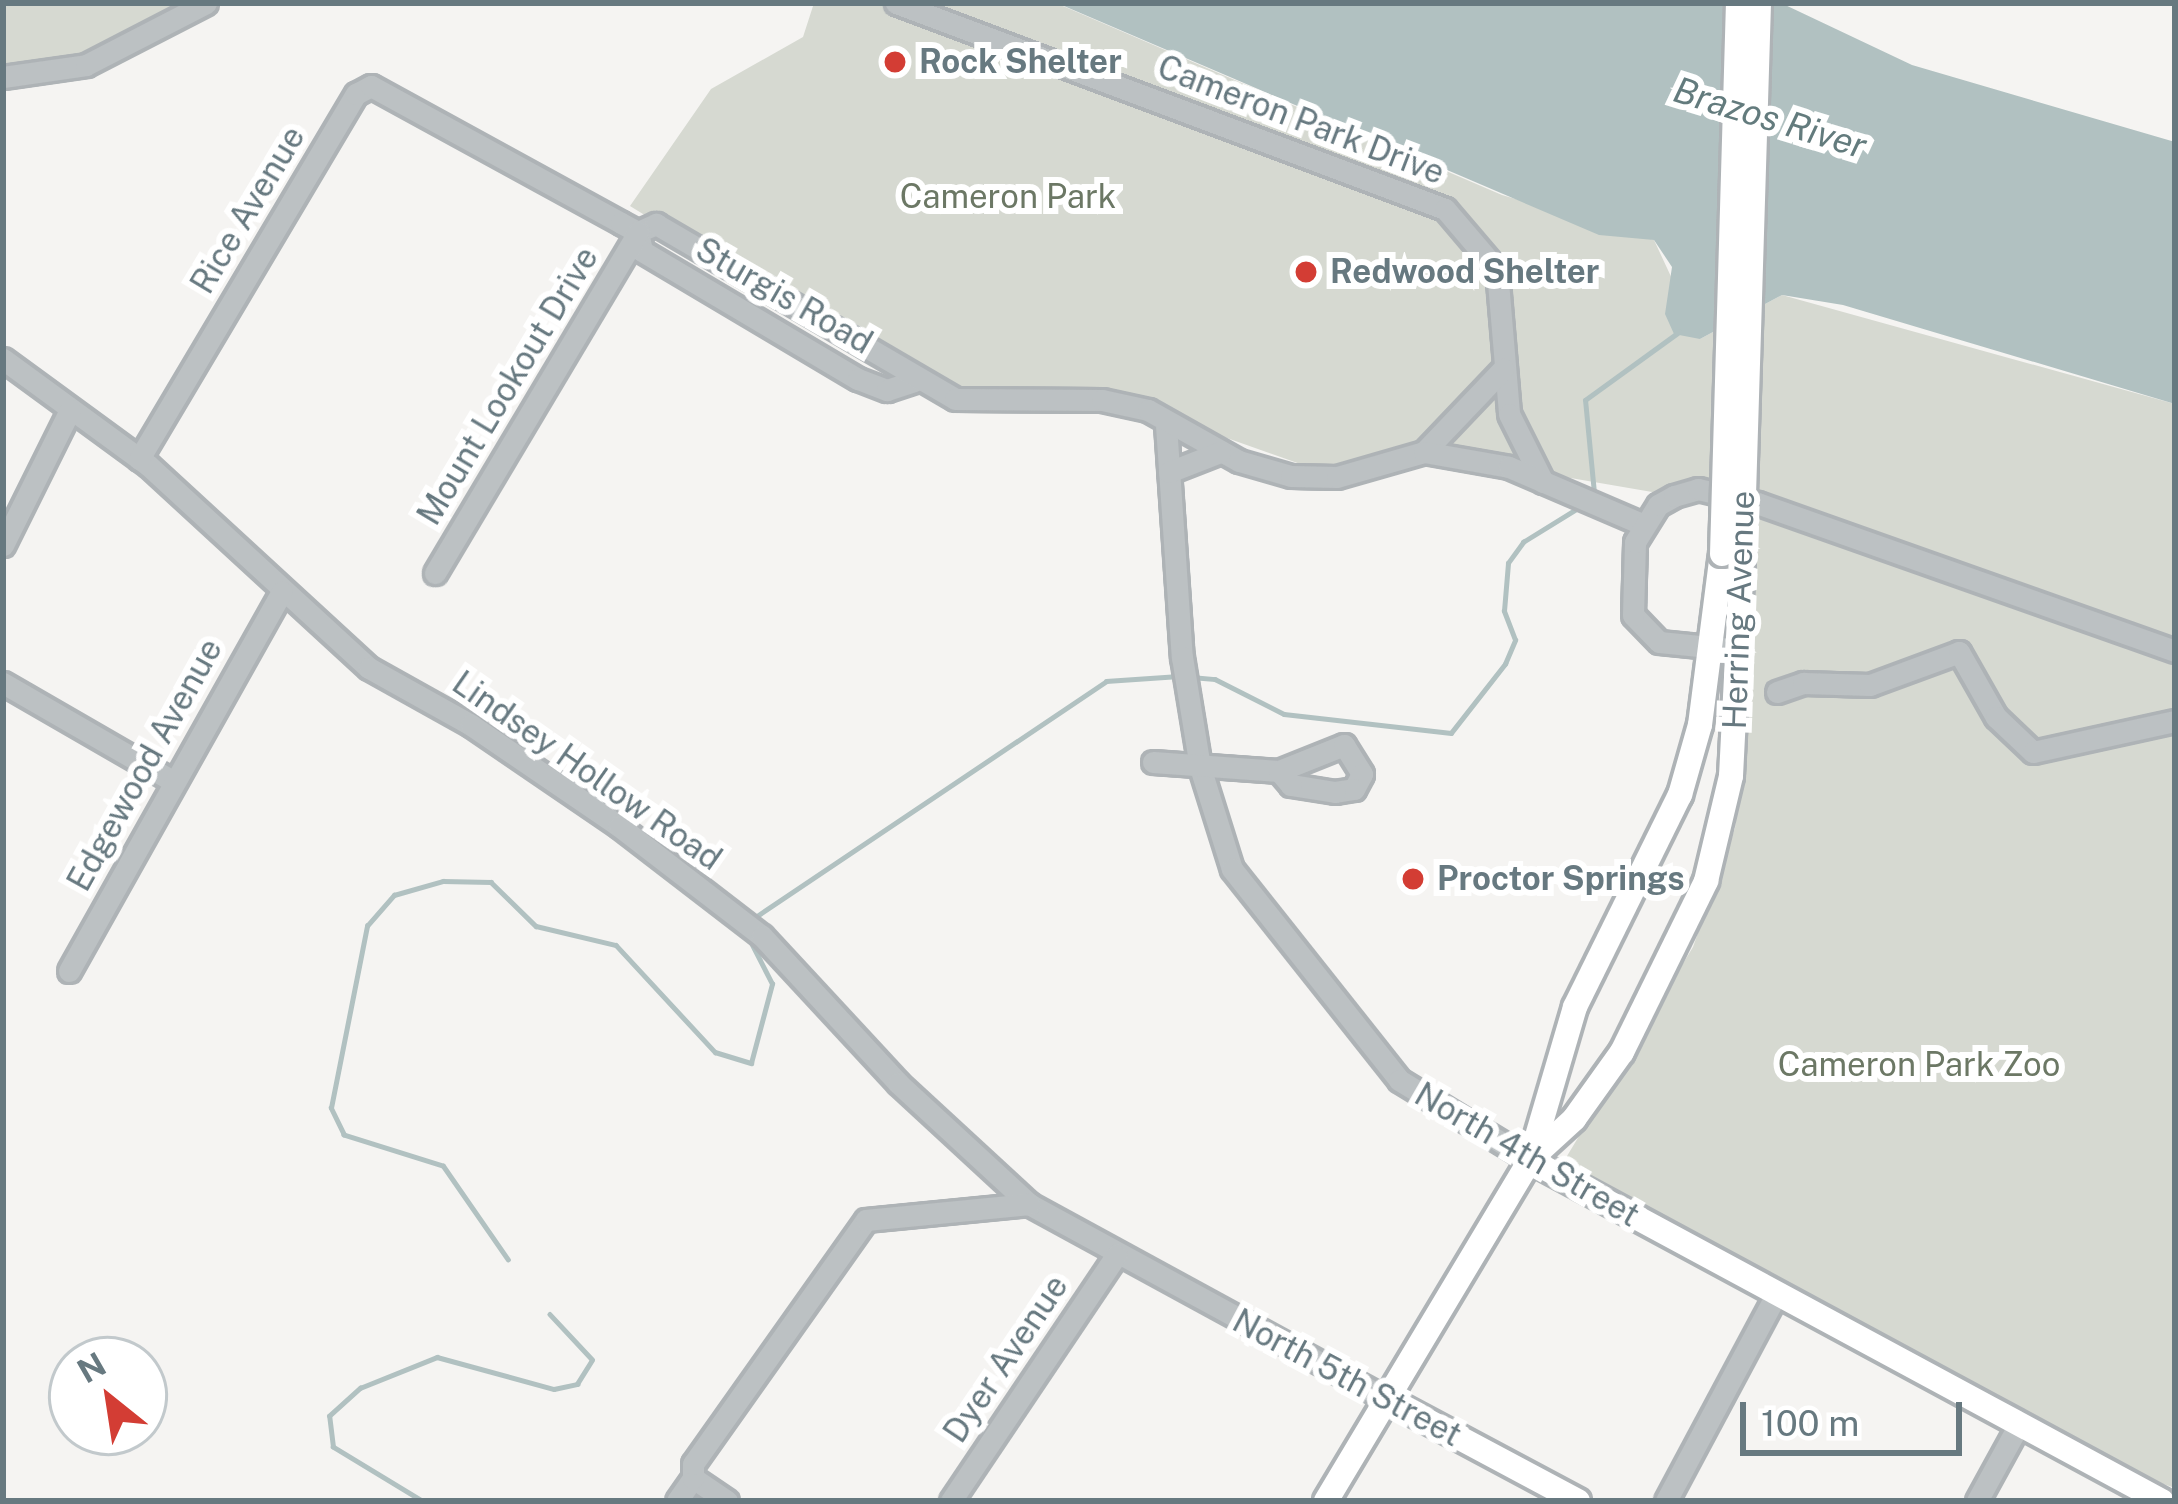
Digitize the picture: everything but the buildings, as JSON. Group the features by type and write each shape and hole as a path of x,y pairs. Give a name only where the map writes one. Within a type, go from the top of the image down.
{"main road":[{"name":"Herring Avenue","path":"1326,1501 1383,1397 1530,1160 1574,1119 1622,1052 1691,920 1731,776 1739,650 1732,557 1738,3"},
{"name":"Herring Avenue","path":"1530,1160 1575,1007 1680,795 1700,725 1709,648 1732,557 1759,3"},
{"name":"North 4th Street","path":"1530,1160 2162,1501"},
{"name":"North 5th Street","path":"1383,1397 1571,1500"}],"street":[{"path":"3,77 86,65 206,3"},
{"name":"Cameron Park Drive","path":"896,3 1445,209 1497,270 1507,309 1503,370 1510,414 1544,482"},
{"name":"Rice Avenue","path":"139,459 356,94 380,86 455,130"},
{"name":"Sturgis Road","path":"455,130 638,232 642,251 858,379 887,389 914,381"},
{"name":"Sturgis Road","path":"638,232 656,224 903,365 914,381 974,404 1102,400 1148,410 1166,425 1220,452 1292,476 1337,477 1424,452 1509,467 1644,525"},
{"name":"Mount Lookout Drive","path":"434,573 638,232"},
{"name":"Lindsey Hollow Road","path":"3,359 139,459 368,668 471,724 762,936 898,1083 1029,1204 1116,1255"},
{"path":"1424,452 1503,370"},
{"path":"3,544 70,410"},
{"name":"North 4th Street","path":"1166,425 1182,657 1200,767 1232,869 1360,1037 1442,1112 1530,1160"},
{"path":"1169,472 1220,452"},
{"path":"1739,650 1659,642 1633,615 1630,572 1644,525 1674,496 1724,494 2175,651"},
{"name":"Edgewood Avenue","path":"69,971 282,592"},
{"path":"1777,692 1803,683 1870,685 1959,652 1996,717 2033,752 2175,722"},
{"path":"3,683 173,781"},
{"path":"1153,762 1279,771"},
{"path":"677,1501 693,1478 692,1464 866,1220 1029,1204"},
{"name":"North 5th Street","path":"1116,1255 1383,1397"},
{"name":"Dyer Avenue","path":"951,1501 1116,1255"},
{"path":"1666,1501 1776,1295"},
{"path":"1977,1501 2018,1426"},
{"path":"693,1478 727,1501"}],"green space":[{"path":"3,3 180,3 118,51 3,72"},
{"path":"814,3 1056,3 1502,195 1654,240 1700,339 1782,295 2175,404 2175,1488 2111,1466 1564,1161 1693,947 1735,828 1752,676 1757,510 1472,461 1337,477 1148,410 914,381 630,206 711,89 803,37"}],"water":[{"name":"Brazos River","path":"1057,3 1781,3 1912,65 2175,142 2175,404 1843,305 1782,295 1700,339 1674,334 1665,314 1672,267 1654,240 1599,235"}],"waterway":[{"path":"1594,493 1585,400 1679,332"},
{"path":"1191,677 1215,679 1284,714 1451,733 1505,664 1515,640 1504,611 1508,563 1523,542 1583,505"},
{"path":"751,920 1106,681 1179,676"},
{"path":"508,1260 443,1166 344,1135 331,1108 367,926 394,895 443,881 491,882 536,926 616,945 715,1052 751,1063 772,984 748,937"},
{"path":"422,1501 333,1447 329,1416 360,1388 437,1357 554,1389 577,1384 592,1360 550,1315"}],"place":[{"name":"Rock Shelter","path":"895,62"},
{"name":"Redwood Shelter","path":"1306,272"},
{"name":"Proctor Springs","path":"1413,879"}],"park label":[{"name":"Cameron Park","path":"1008,197"},
{"name":"Cameron Park Zoo","path":"1919,1065"}]}
